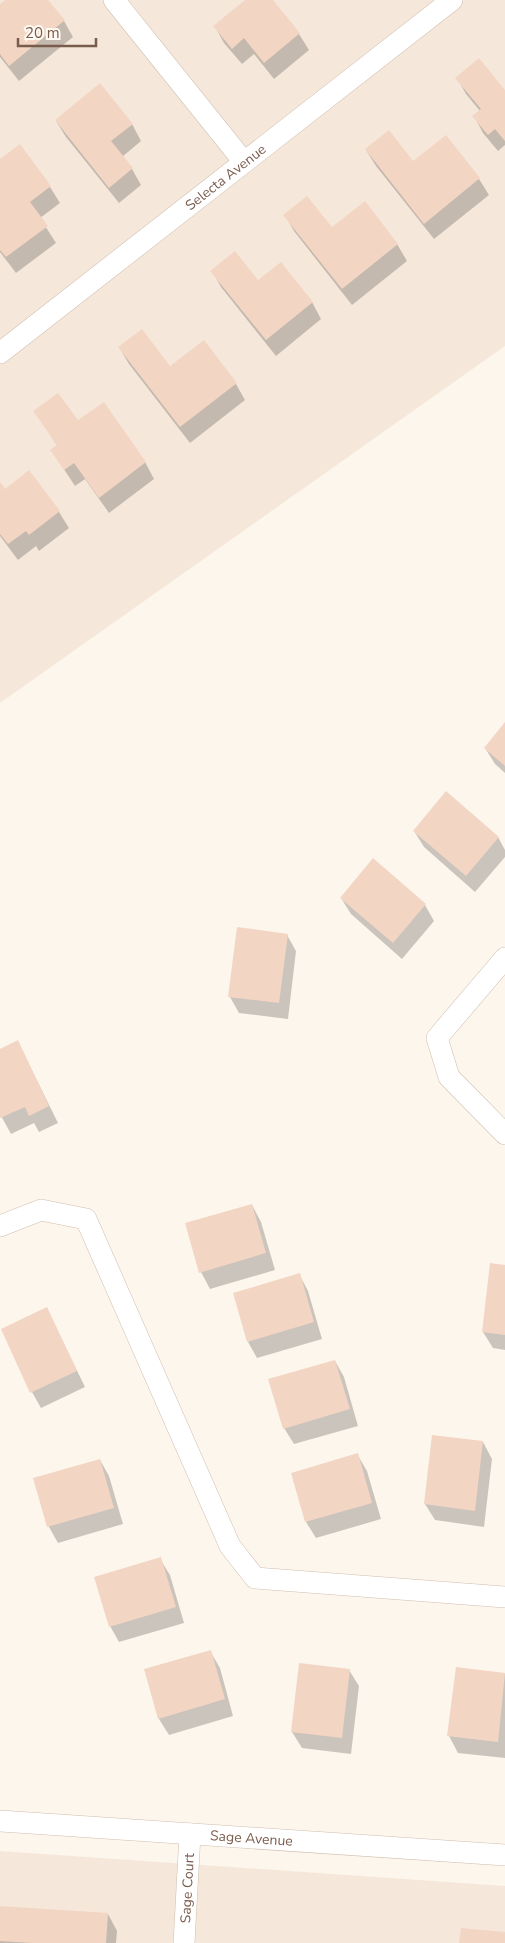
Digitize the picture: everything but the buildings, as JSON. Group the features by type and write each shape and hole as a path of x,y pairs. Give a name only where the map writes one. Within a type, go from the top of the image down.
{"street":[{"path":"114,0 244,162"},
{"name":"Selecta Avenue","path":"0,353 452,0"},
{"path":"505,958 436,1038 449,1077 505,1134"},
{"path":"0,1226 41,1210 86,1219 230,1546 255,1578 505,1597"},
{"name":"Sage Avenue","path":"0,1821 505,1855"},
{"name":"Sage Court","path":"184,1943 190,1834"}],"shaded area":[{"path":"0,0 505,0 505,346 0,703"},
{"path":"0,1851 505,1886 505,1943 0,1943"}]}
